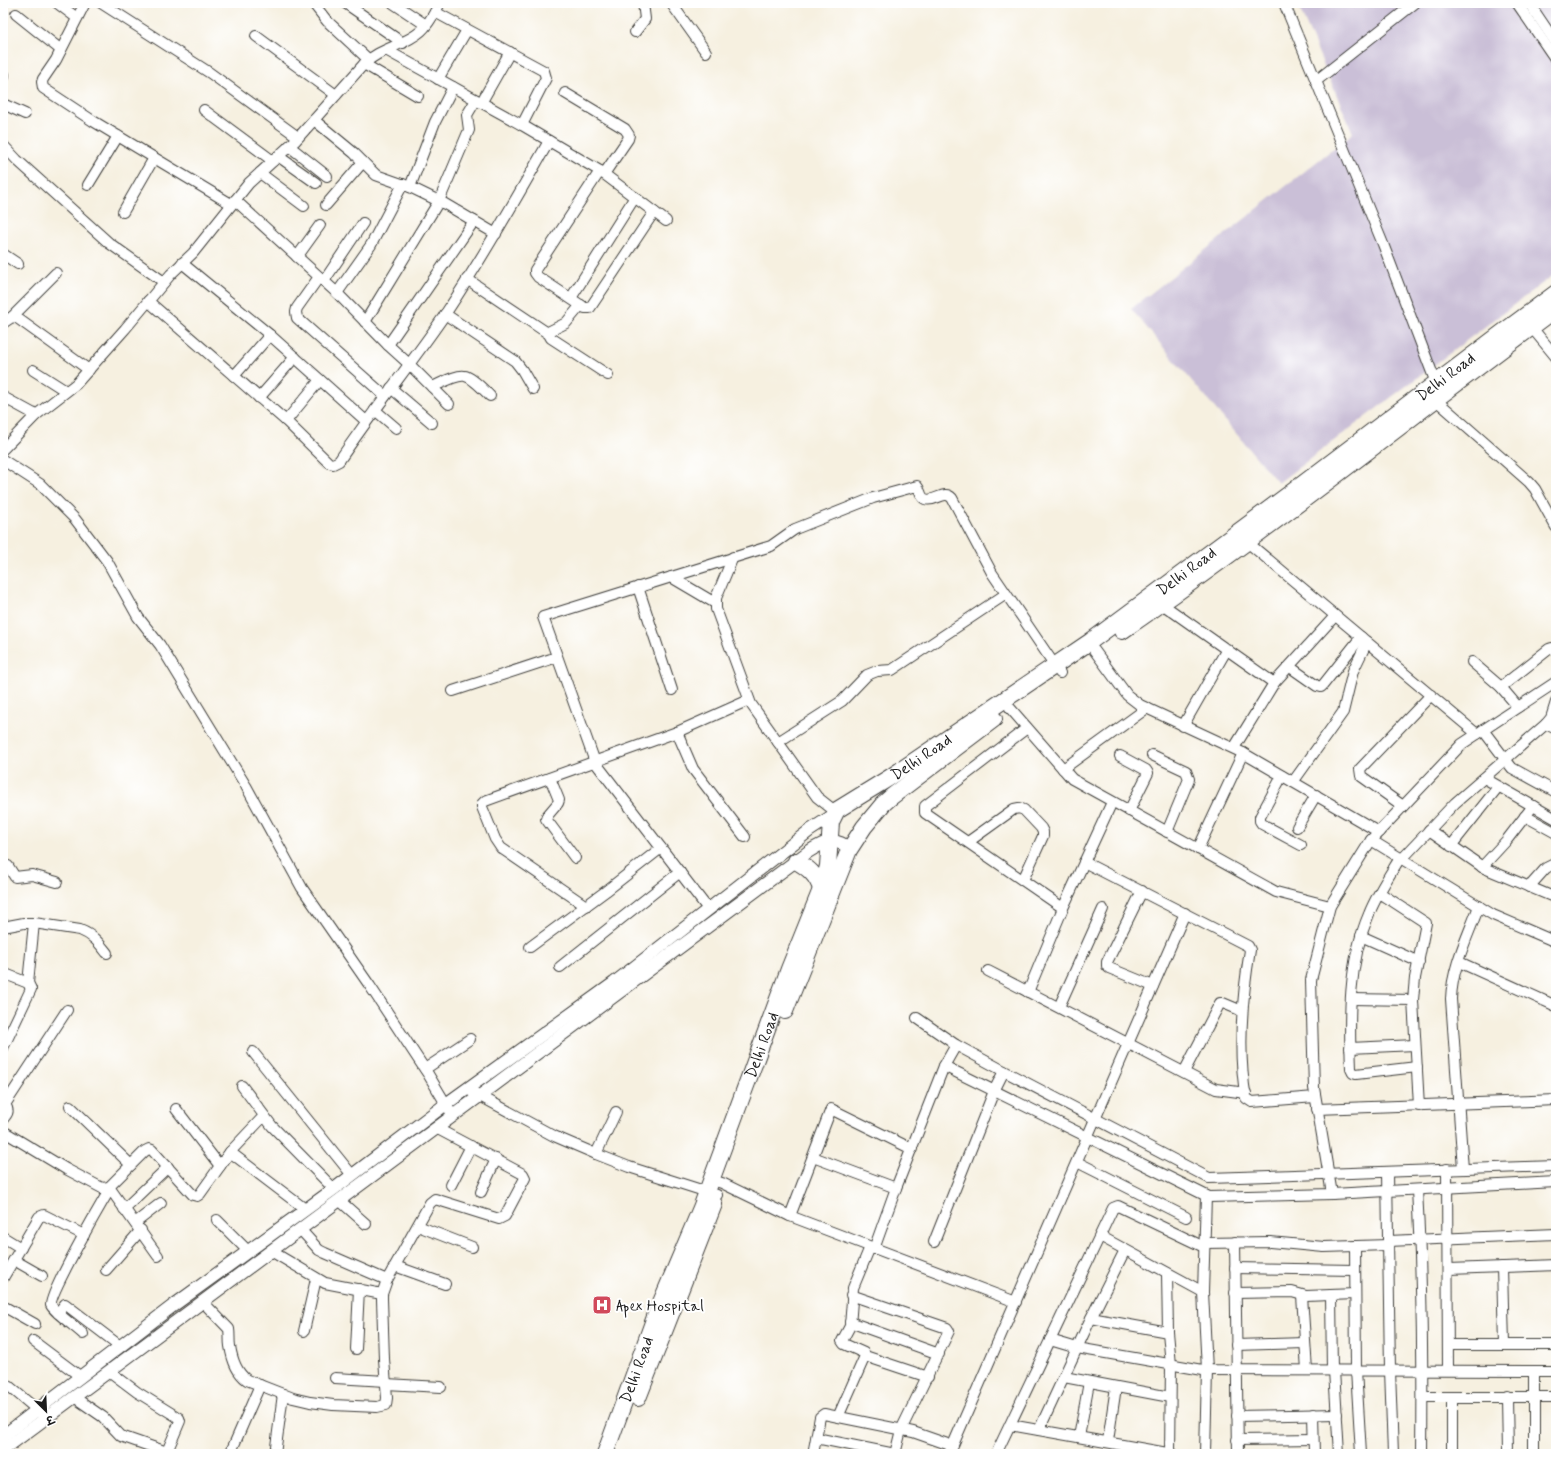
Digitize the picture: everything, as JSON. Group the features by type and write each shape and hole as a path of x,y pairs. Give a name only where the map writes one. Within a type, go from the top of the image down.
{"main road":[{"name":"Delhi Road","path":"605,1454 656,1314 714,1188 789,968 821,890 828,866 831,822 835,813 843,806 1057,670 1091,641 1282,500 1436,383 1527,322 1556,293"},
{"path":"616,1454 714,1188 850,849 857,836 891,796 1010,708 1057,670 1094,650 1162,604 1436,400 1527,322 1556,309"},
{"path":"865,792 880,808"},
{"path":"796,861 805,866 815,876 821,890"}],"street":[{"path":"57,3 77,18"},
{"path":"85,3 56,60 43,79 43,88 154,158 233,202 337,293 388,346 409,364 449,404"},
{"path":"101,3 210,74 298,137"},
{"path":"312,3 327,21 367,62 418,96"},
{"path":"345,3 403,43"},
{"path":"393,3 426,25"},
{"path":"3,448 36,415 76,384 164,282 193,252 249,183 298,137 367,62 378,54 414,37 426,25 440,3"},
{"path":"635,32 645,19 643,3"},
{"path":"672,3 706,52"},
{"path":"1284,3 1383,244 1436,383"},
{"path":"1316,81 1415,3"},
{"path":"1517,3 1556,60"},
{"path":"1529,3 1556,43"},
{"path":"434,12 542,69 546,75 546,78 522,125"},
{"path":"16,14 61,50"},
{"path":"438,79 467,30"},
{"path":"256,36 336,95"},
{"path":"386,50 522,125 602,172 666,221"},
{"path":"365,322 439,201 469,130 467,116 510,52"},
{"path":"3,72 3,80"},
{"path":"337,293 371,245 406,185 453,87"},
{"path":"564,93 625,129 628,132 628,139 602,172 535,270 536,276 582,305 588,308 592,306 654,212"},
{"path":"3,104 25,114"},
{"path":"204,110 276,159 316,183"},
{"path":"314,120 354,153 376,175 406,185 439,201 496,234"},
{"path":"88,185 118,136"},
{"path":"148,301 286,421 329,463 333,464 339,460 445,314 496,234 549,141"},
{"path":"3,145 16,160 109,242 164,282"},
{"path":"289,146 327,176"},
{"path":"123,212 154,158"},
{"path":"326,205 363,162"},
{"path":"260,173 304,206"},
{"path":"571,298 635,197"},
{"path":"388,346 474,221"},
{"path":"363,223 322,279 297,308 297,318 388,392 432,423"},
{"path":"297,257 320,225"},
{"path":"3,254 18,264"},
{"path":"182,263 270,335 366,421"},
{"path":"3,323 12,317 56,273"},
{"path":"467,279 549,334 551,338 608,374"},
{"path":"549,334 550,331 566,323 582,305"},
{"path":"445,314 515,361 533,389"},
{"path":"12,317 17,318 89,370"},
{"path":"1527,322 1556,357"},
{"path":"234,376 270,335"},
{"path":"259,398 295,357"},
{"path":"33,370 66,391"},
{"path":"432,387 458,376 465,376 470,378 490,396"},
{"path":"286,421 320,380"},
{"path":"3,397 36,415"},
{"path":"1436,400 1529,482 1535,489 1556,527"},
{"path":"374,410 396,428"},
{"path":"3,460 40,484 76,518 107,560 138,617 160,645 246,786 302,888 425,1069 453,1116"},
{"path":"708,909 595,762 543,617 771,546 795,529 873,498 917,486 920,488 922,497 925,499 929,500 946,494 952,498 982,555 1006,594 1057,670"},
{"path":"1246,542 1431,695 1480,732 1512,768 1556,792"},
{"path":"3,1450 81,1377 174,1304 352,1175 446,1104 614,983 809,831 835,813 817,797 757,714 749,700 715,604 716,598 733,558"},
{"path":"671,577 715,604"},
{"path":"638,587 672,690"},
{"path":"778,742 842,701 867,675 877,671 892,670 1006,594"},
{"path":"1162,604 1274,683"},
{"path":"1234,748 1274,683 1336,616"},
{"path":"1290,667 1317,686 1324,686 1364,639"},
{"path":"1293,782 1343,712 1353,671 1364,639"},
{"path":"1501,687 1549,649 1552,648 1556,651"},
{"path":"1182,726 1227,649"},
{"path":"1094,650 1127,695 1134,701 1182,726 1234,748 1379,832"},
{"path":"452,691 557,657"},
{"path":"1472,662 1501,687 1518,707"},
{"path":"1332,1194 1315,1097 1311,980 1330,906 1371,840 1462,744 1556,682"},
{"path":"1403,806 1361,776 1360,769 1431,695"},
{"path":"586,906 501,848 495,839 482,804 485,801 677,732 749,700"},
{"path":"1417,1067 1356,1074 1353,1073 1351,1069 1350,1048 1352,973 1361,936 1369,913 1401,859 1455,803 1546,724 1551,718 1556,702"},
{"path":"1010,708 1072,779 1276,892 1330,906"},
{"path":"1063,769 1147,708"},
{"path":"1546,724 1556,729"},
{"path":"1027,728 925,806 925,813 1063,908"},
{"path":"677,732 693,769 745,837"},
{"path":"1198,849 1243,753"},
{"path":"1152,755 1186,772 1189,776 1167,832"},
{"path":"1120,756 1146,770 1148,773 1128,811"},
{"path":"1282,776 1260,817 1260,821 1262,824 1301,845"},
{"path":"550,778 559,800 558,804 546,819 575,858"},
{"path":"1484,778 1556,819"},
{"path":"1451,846 1498,787"},
{"path":"1297,827 1316,795"},
{"path":"1028,992 1063,908 1112,802"},
{"path":"1482,867 1506,841 1533,806"},
{"path":"968,842 1014,809 1019,808 1024,810 1041,828 1043,836 1023,880"},
{"path":"1525,816 1556,833"},
{"path":"1429,830 1482,867 1556,898"},
{"path":"1371,840 1493,915 1556,942"},
{"path":"3,1436 74,1397 796,861 820,845 829,841 843,844 850,849"},
{"path":"530,947 661,848"},
{"path":"1084,862 1250,948 1242,1011 1242,1051 1246,1098 1252,1102 1315,1097"},
{"path":"1529,887 1546,868 1556,863"},
{"path":"3,865 8,866 15,877 32,875 57,882"},
{"path":"560,967 680,872"},
{"path":"1142,891 1107,966 1153,986"},
{"path":"1380,893 1426,923 1413,1000 1419,1106"},
{"path":"1463,1169 1451,988 1479,906"},
{"path":"1059,1007 1103,910"},
{"path":"813,1454 821,1415 913,1432 952,1452 1095,1118 1185,913"},
{"path":"3,927 24,923 34,923 87,933 97,939 108,953"},
{"path":"3,1046 30,989 28,983 34,923"},
{"path":"1361,936 1419,962"},
{"path":"1459,962 1556,1006"},
{"path":"988,971 1216,1089 1246,1093"},
{"path":"3,973 28,983"},
{"path":"1351,999 1413,1000"},
{"path":"1184,1072 1220,1004 1223,1003 1242,1011"},
{"path":"3,1119 8,1113 8,1110 3,1106 67,1010"},
{"path":"917,1018 956,1044 1004,1071 1209,1178 1556,1166"},
{"path":"425,1069 470,1039"},
{"path":"928,1377 866,1356 864,1353 842,1343 849,1329 851,1295 853,1288 872,1248 944,1066 956,1044"},
{"path":"1350,1048 1415,1045"},
{"path":"253,1052 352,1175"},
{"path":"944,1066 1206,1196 1216,1198 1332,1194 1556,1182"},
{"path":"934,1242 994,1091 1004,1071"},
{"path":"242,1086 264,1116 334,1188"},
{"path":"467,1089 554,1136 629,1167 714,1188 1016,1302"},
{"path":"1317,1110 1556,1100"},
{"path":"70,1106 131,1165"},
{"path":"176,1109 220,1166"},
{"path":"790,1216 831,1109 912,1149"},
{"path":"596,1154 616,1112"},
{"path":"83,1334 53,1308 52,1301 63,1275 109,1188 146,1150 149,1149 152,1150 193,1195 197,1196 230,1152 264,1116"},
{"path":"203,1302 229,1329 231,1352 238,1371 247,1380 283,1394 310,1402 333,1405 382,1407 386,1405 382,1294 387,1280 430,1203 435,1199 499,1219 505,1216 525,1178 523,1174 436,1128"},
{"path":"3,1131 102,1188 109,1188"},
{"path":"451,1185 471,1146"},
{"path":"230,1152 305,1209"},
{"path":"813,1157 896,1188"},
{"path":"481,1192 496,1159"},
{"path":"1076,1162 1186,1217"},
{"path":"124,1209 168,1167"},
{"path":"1448,1169 1448,1370"},
{"path":"1387,1172 1390,1370 1393,1454"},
{"path":"109,1188 138,1226 158,1256"},
{"path":"1417,1190 1420,1240 1423,1370 1422,1454"},
{"path":"1205,1454 1207,1370 1203,1292 1206,1196"},
{"path":"339,1200 366,1224"},
{"path":"106,1270 138,1226 161,1203"},
{"path":"996,1454 1113,1208 1118,1206 1205,1245 1235,1242 1270,1242 1324,1247 1355,1246 1420,1240 1556,1234"},
{"path":"3,1278 41,1215 44,1215 84,1235"},
{"path":"217,1220 248,1251"},
{"path":"418,1226 472,1247"},
{"path":"300,1229 319,1250 387,1280"},
{"path":"1100,1236 1203,1292"},
{"path":"3,1237 21,1248"},
{"path":"1235,1242 1238,1454"},
{"path":"1355,1246 1356,1370 1361,1454"},
{"path":"1039,1430 1091,1318 1125,1250"},
{"path":"271,1251 316,1279 332,1285 382,1294"},
{"path":"14,1260 42,1276"},
{"path":"1449,1269 1556,1265"},
{"path":"396,1266 445,1284"},
{"path":"1502,1267 1504,1345"},
{"path":"1235,1268 1355,1270"},
{"path":"1167,1272 1168,1332 1171,1365 1170,1454"},
{"path":"304,1331 316,1279"},
{"path":"356,1349 359,1289"},
{"path":"1235,1293 1292,1292 1302,1296 1355,1294"},
{"path":"816,1438 895,1454 901,1430 949,1334 949,1330 947,1328 851,1295"},
{"path":"1331,1295 1333,1370 1339,1454"},
{"path":"1302,1296 1307,1370"},
{"path":"58,1313 64,1304 120,1346"},
{"path":"3,1306 35,1324"},
{"path":"1091,1318 1168,1332"},
{"path":"850,1322 939,1354"},
{"path":"1050,1340 1077,1348 1207,1370 1556,1371"},
{"path":"33,1341 81,1377"},
{"path":"1236,1345 1305,1343"},
{"path":"1448,1345 1556,1345"},
{"path":"838,1417 866,1356"},
{"path":"1534,1370 1534,1454"},
{"path":"74,1397 103,1418 121,1436 167,1453 180,1421 179,1418 137,1392 109,1371"},
{"path":"1064,1377 1170,1397"},
{"path":"335,1378 441,1387"},
{"path":"3,1381 42,1414"},
{"path":"1080,1437 1089,1382"},
{"path":"230,1454 260,1385"},
{"path":"1108,1442 1116,1387"},
{"path":"275,1454 283,1394"},
{"path":"1507,1396 1508,1454"},
{"path":"1423,1397 1556,1397"},
{"path":"1452,1397 1452,1454"},
{"path":"1313,1414 1314,1454"},
{"path":"1237,1416 1337,1414"},
{"path":"1010,1425 1173,1454"},
{"path":"1237,1440 1313,1440"}],"shaded area":[{"path":"1297,3 1556,3 1556,273 1278,483 1131,309 1353,133"}],"place":[{"name":"Apex Hospital","path":"602,1305"}]}
